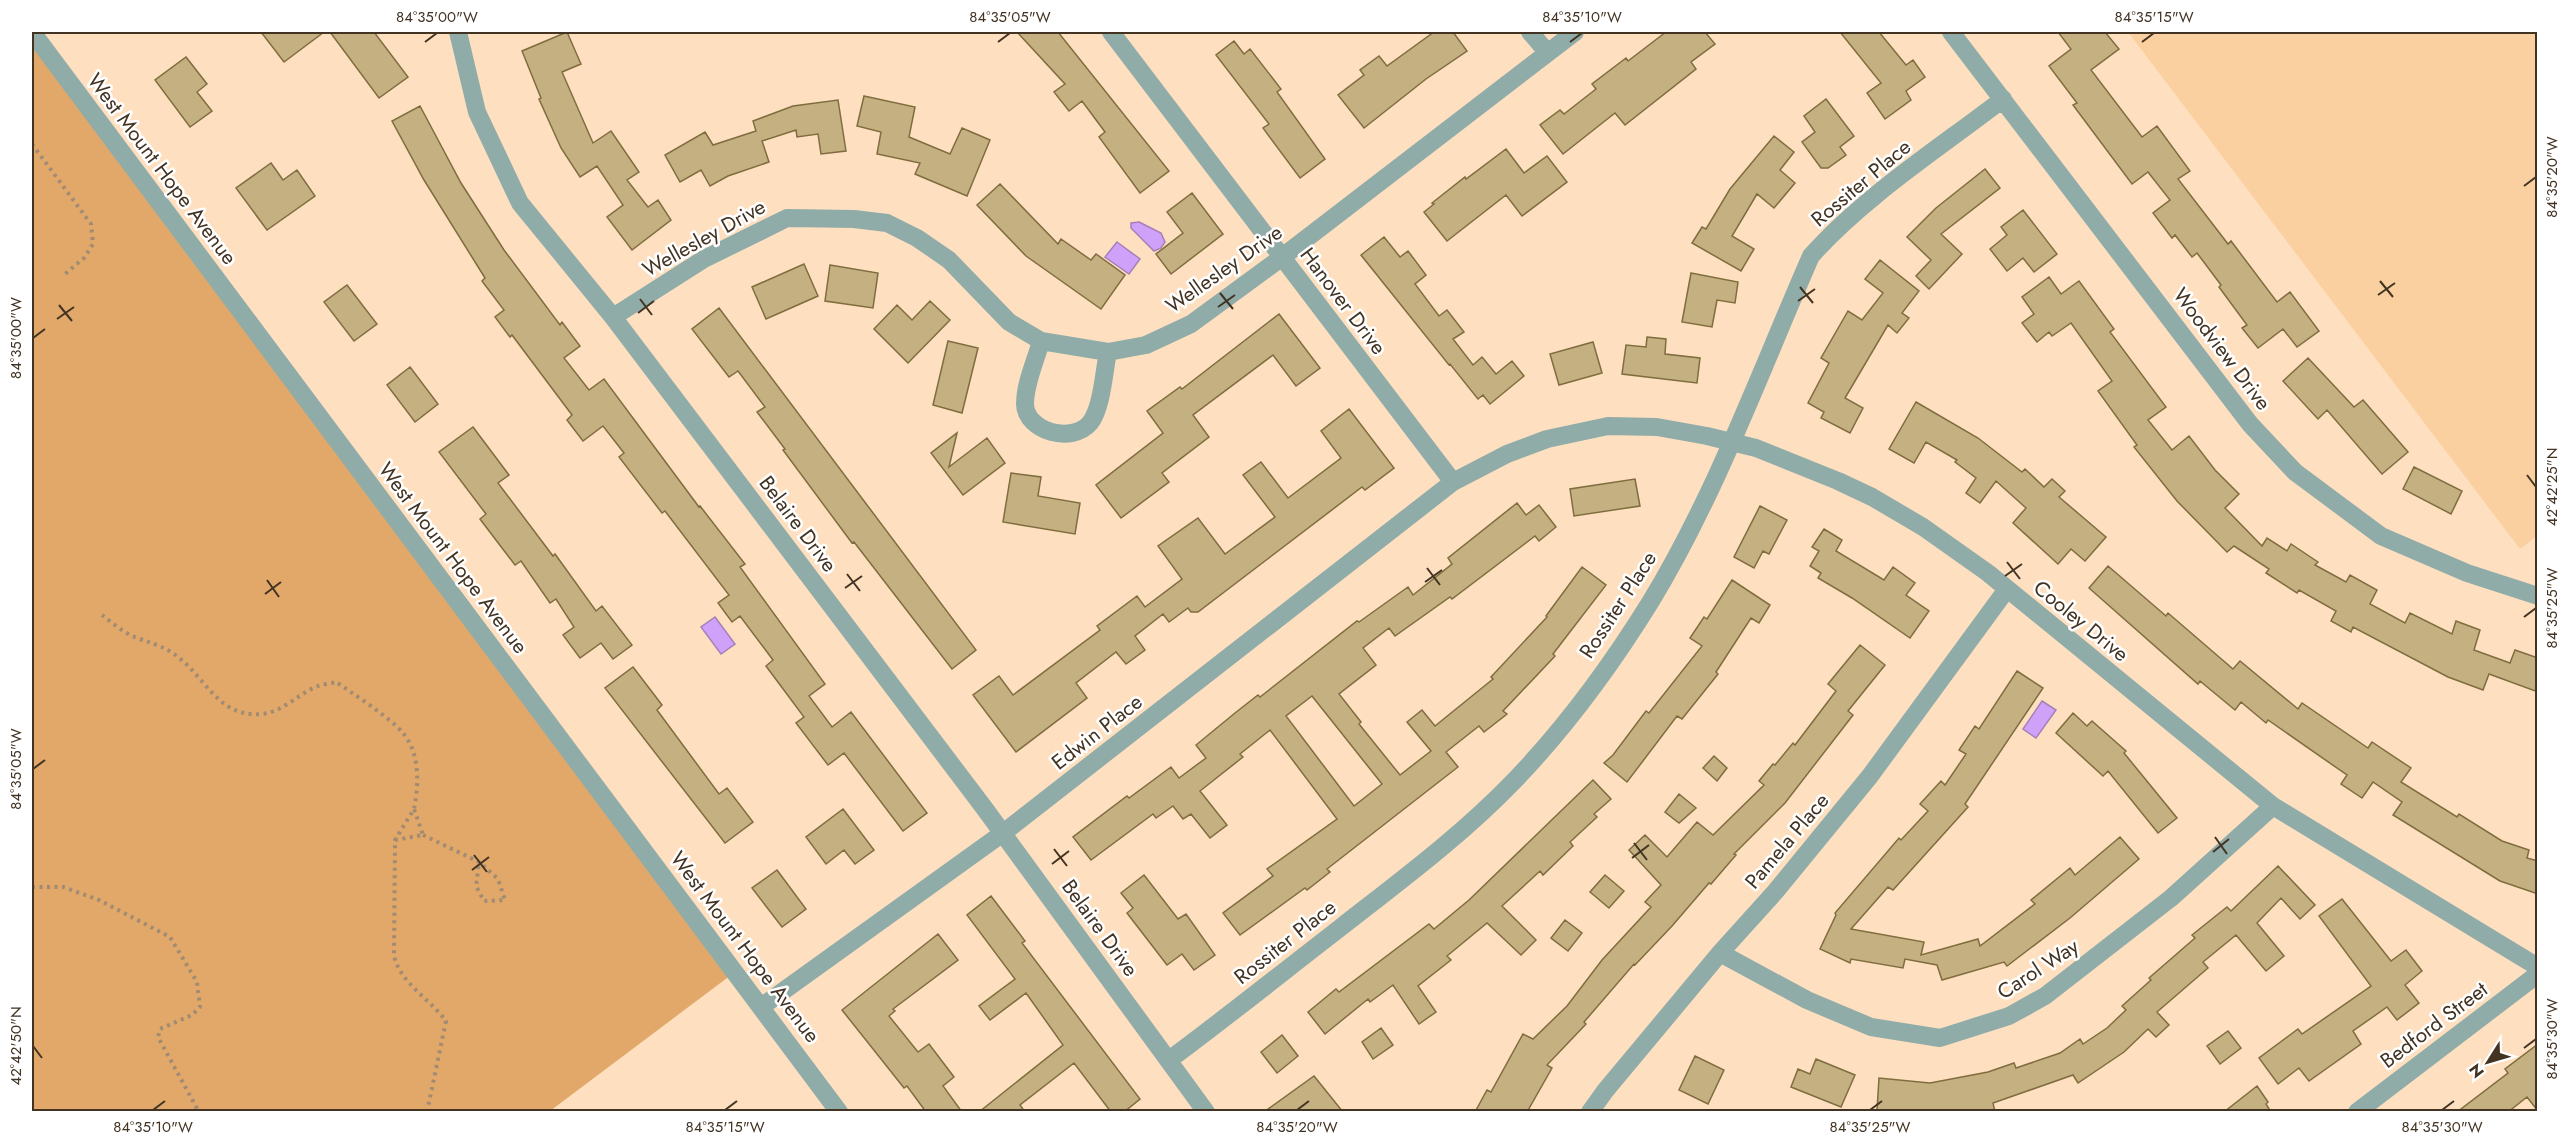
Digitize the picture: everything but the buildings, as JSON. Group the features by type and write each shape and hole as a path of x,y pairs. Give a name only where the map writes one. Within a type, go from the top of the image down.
{"street":[{"name":"West Mount Hope Avenue","path":"32,32 839,1112"},
{"name":"Belaire Drive","path":"458,32 477,112 520,203 614,317 1004,833 1206,1112"},
{"name":"Hanover Drive","path":"1111,32 1453,482"},
{"path":"1530,32 1547,52"},
{"name":"Wellesley Drive","path":"614,317 704,259 787,218 854,219 887,223 917,238 949,260 1009,322 1041,341 1108,352 1146,345 1191,324 1281,258 1575,32"},
{"name":"Woodview Drive","path":"1951,32 2250,424 2295,472 2381,536 2467,573 2538,596"},
{"name":"Rossiter Place","path":"1169,1060 1417,869 1476,819 1515,780 1610,663 1651,601 1685,541 1731,442 1811,256 1856,212 2004,99"},
{"path":"1041,341 1025,405 1030,418 1043,428 1061,435 1073,433 1089,423 1096,409 1108,352"},
{"name":"Cooley Drive","path":"1453,482 1507,454 1547,439 1608,426 1656,427 1731,442 1772,454 1872,497 1923,526 2007,589 2273,806 2538,968"},
{"name":"Edwin Place","path":"761,1007 1004,833 1453,482"},
{"name":"Pamela Place","path":"1590,1112 1720,953 1775,892 1870,776 2007,589"},
{"name":"Carol Way","path":"1720,953 1807,1000 1871,1027 1940,1038 2009,1016 2054,989 2170,898 2273,806"},
{"name":"Bedford Street","path":"2358,1112 2538,974"}],"path":[{"path":"32,144 91,224 93,243 84,258 65,274"},
{"path":"102,615 131,635 155,643 176,655 228,709 244,714 262,714 282,709 317,686 336,682 403,732 415,756 417,794 414,809 395,840 394,956 396,964 409,984 446,1021 427,1112"},
{"path":"414,809 423,836"},
{"path":"395,840 423,836 479,862 498,879 504,900 484,902 476,886 479,862"},
{"path":"32,887 63,887 99,900 170,938 197,982 200,1007 192,1015 160,1029 158,1036 199,1112"}],"shaded area":[{"path":"32,32 735,972 550,1111 32,1111"},
{"path":"2128,32 2537,32 2537,536 2520,549"},
{"path":"1139,222 1161,233 1165,242 1161,248 1154,251 1131,228 1131,223"},
{"path":"1117,242 1140,259 1129,274 1105,257"},
{"path":"715,617 735,644 721,654 701,627"},
{"path":"2042,701 2056,710 2036,738 2023,729"}]}
